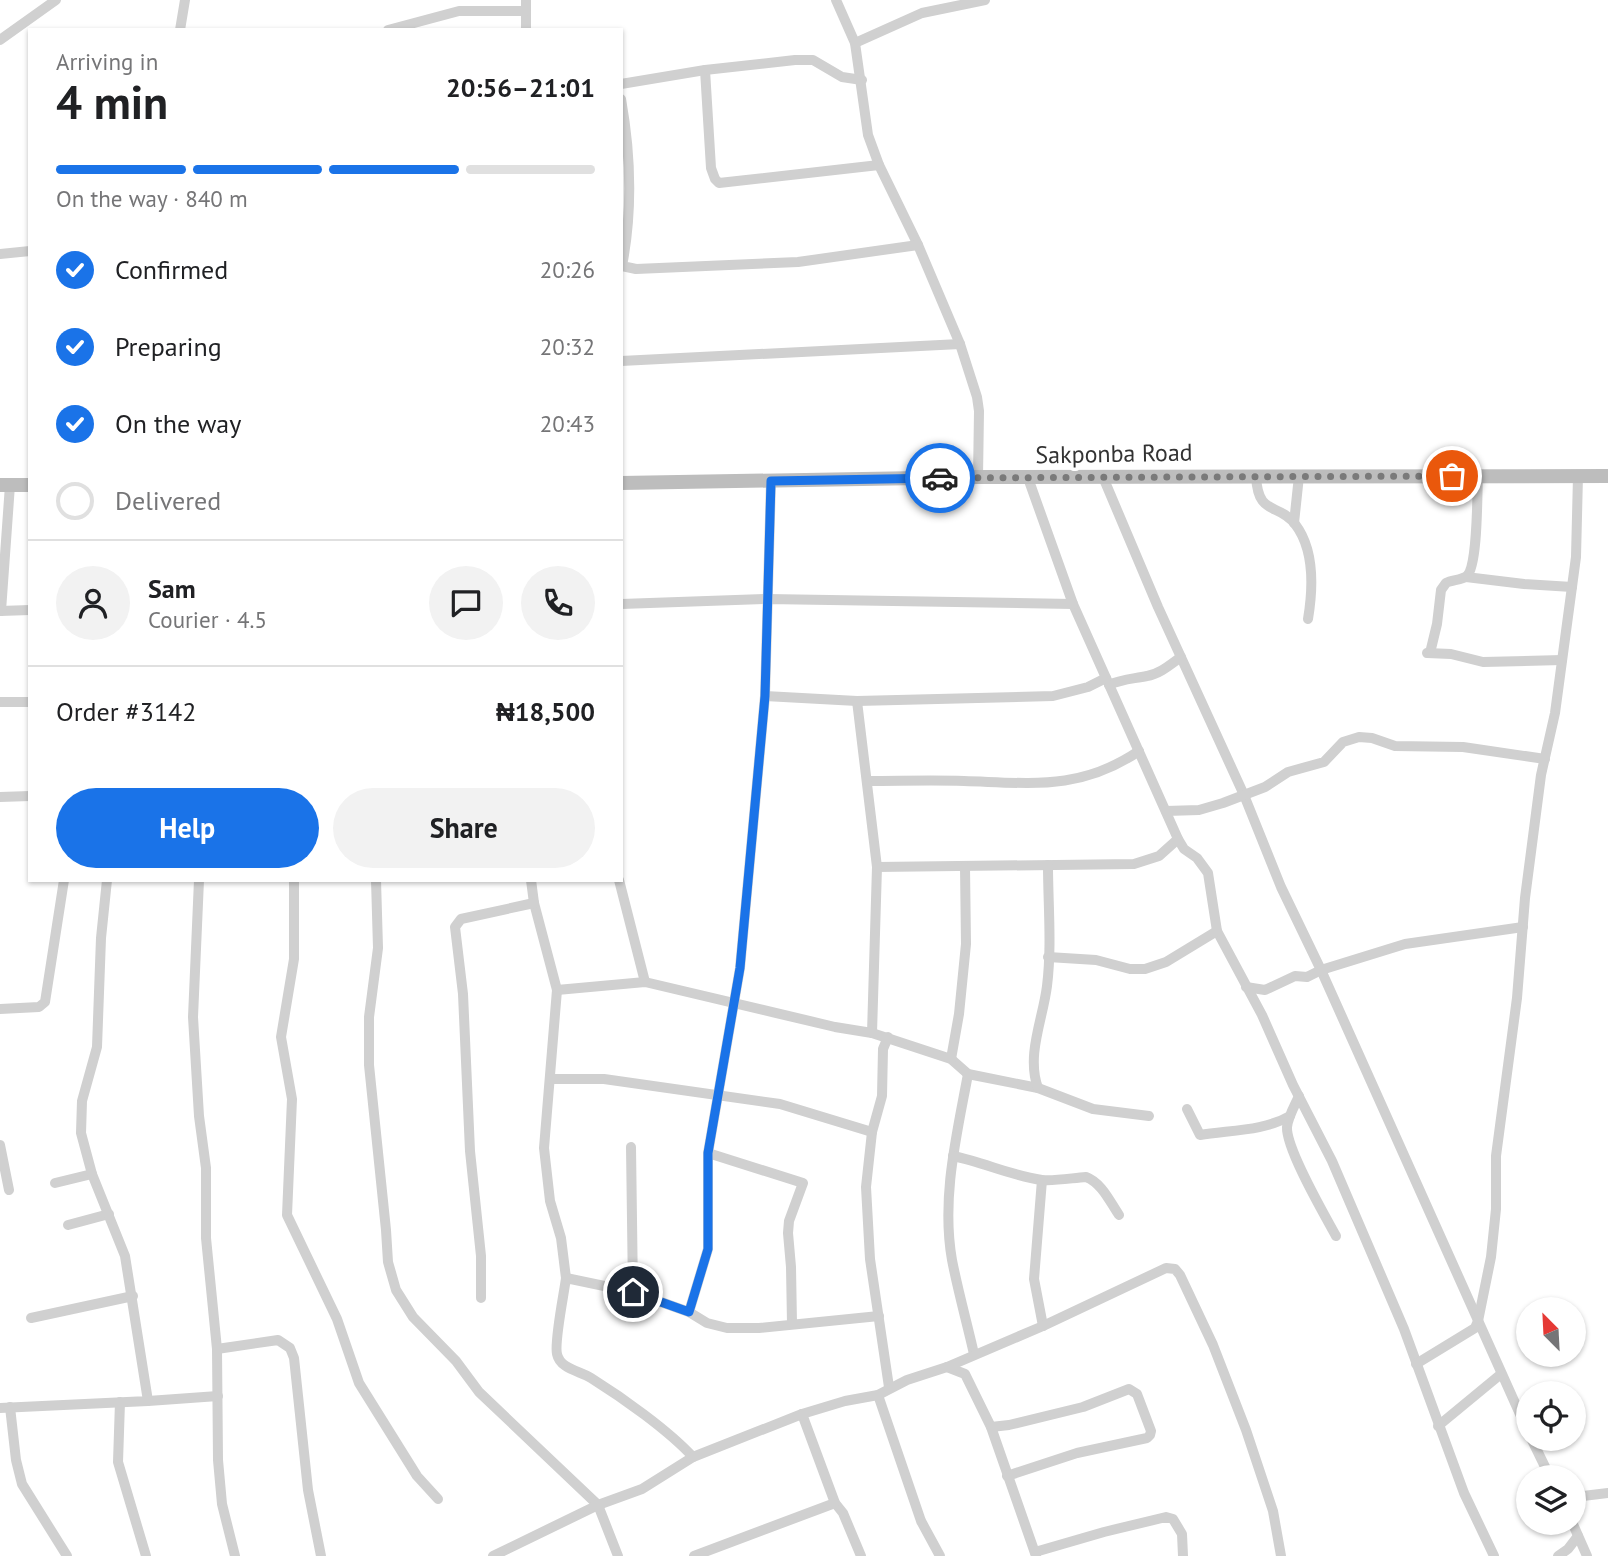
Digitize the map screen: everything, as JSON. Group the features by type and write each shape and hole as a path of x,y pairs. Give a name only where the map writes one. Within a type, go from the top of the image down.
{"main road":[{"name":"Sakponba Road","path":"623,483 978,477 1608,476"},
{"path":"5,485 28,485"}],"street":[{"path":"0,40 56,0"},
{"path":"180,28 185,0"},
{"path":"395,28 459,11 526,4 532,0"},
{"path":"836,0 855,43 868,135 960,344 979,411 978,477"},
{"path":"855,43 922,13 985,0"},
{"path":"526,4 526,28"},
{"path":"623,84 705,70 813,60 842,77 862,80"},
{"path":"705,70 711,168 719,183 879,164"},
{"path":"623,110 629,142 630,171 629,218 623,260"},
{"path":"623,267 636,269 797,261 918,245"},
{"path":"0,254 28,251"},
{"path":"623,361 960,344"},
{"path":"1256,476 1261,500 1273,511 1294,523"},
{"path":"1299,476 1294,523 1309,559 1312,586 1308,620"},
{"path":"1466,577 1476,542 1478,476"},
{"path":"1416,1364 1468,1334 1478,1321 1496,1209 1496,1156 1517,998 1522,927 1576,557 1578,476"},
{"path":"1102,477 1244,795 1271,864 1516,1405"},
{"path":"1028,478 1073,604 1178,839 1184,849 1197,858 1208,873 1217,931 1262,1015 1332,1161 1404,1329 1464,1493 1494,1556"},
{"path":"689,1312 708,1249 708,1153 740,968 765,696 771,481"},
{"path":"5,485 1,611 28,610"},
{"path":"1562,660 1483,662 1451,654 1427,653 1437,624 1441,590 1446,583 1466,577 1572,587"},
{"path":"623,604 767,599 1073,604"},
{"path":"765,696 857,701 1053,696 1107,682 1149,676 1181,657"},
{"path":"857,701 877,867 872,1033"},
{"path":"0,702 28,702"},
{"path":"1166,811 1199,810 1265,787 1288,772 1324,762 1342,742 1359,737 1372,738 1395,746 1464,747 1545,759"},
{"path":"868,781 1047,783 1110,769 1139,751"},
{"path":"0,797 28,796"},
{"path":"877,867 1134,864 1159,856 1178,839"},
{"path":"1038,1088 1034,1069 1035,1044 1047,985 1048,865"},
{"path":"951,1059 959,1014 966,944 965,867"},
{"path":"0,1009 39,1007 46,1002 64,882"},
{"path":"107,882 101,938 97,1046 82,1101 81,1133 92,1174 125,1255 148,1401"},
{"path":"200,882 193,1017 199,1116 206,1168 206,1238 217,1349 222,1504 235,1556"},
{"path":"294,882 294,959 281,1037 292,1099 287,1215 337,1319 359,1383 417,1476 438,1499"},
{"path":"376,882 378,948 369,1017 369,1065 387,1262 396,1290 413,1317 456,1361 478,1392 598,1505 618,1556"},
{"path":"531,882 534,903 557,990 544,1148 550,1201 561,1238 566,1279 557,1353 566,1367 589,1377 678,1441 693,1457"},
{"path":"620,882 645,982"},
{"path":"481,1298 481,1256 470,1151 463,994 454,927 461,919 534,903"},
{"path":"1246,987 1265,990 1295,976 1307,977 1321,970 1405,944 1522,927"},
{"path":"1048,957 1096,960 1130,969 1145,969 1166,962 1217,931"},
{"path":"557,990 645,982 888,1037 951,1059 968,1074 1038,1088 1093,1109 1149,1116"},
{"path":"888,1037 883,1049 881,1096 872,1132 866,1187 870,1259 889,1387"},
{"path":"968,1074 953,1156 949,1213 952,1259 974,1354"},
{"path":"551,1079 604,1079 780,1104 872,1132"},
{"path":"1299,1096 1287,1126 1291,1143 1312,1193 1336,1236"},
{"path":"1187,1109 1200,1135 1249,1129 1281,1121 1291,1115"},
{"path":"0,1145 9,1191"},
{"path":"631,1147 633,1292"},
{"path":"708,1153 803,1183 789,1221 788,1233 792,1323"},
{"path":"953,1156 976,1160 1000,1170 1042,1180 1093,1180 1119,1215"},
{"path":"55,1183 92,1174"},
{"path":"1042,1180 1034,1279 1043,1326"},
{"path":"68,1225 109,1214"},
{"path":"494,1556 598,1505 642,1489 693,1457 802,1414 845,1401 878,1395 889,1387 947,1367 1043,1326 1160,1270 1175,1269 1191,1296 1213,1345 1246,1430 1273,1511 1282,1556"},
{"path":"566,1279 633,1292 727,1328 759,1328 879,1316"},
{"path":"31,1318 133,1296"},
{"path":"217,1349 278,1340 290,1348 294,1358 308,1490 321,1556"},
{"path":"888,1367 907,1380"},
{"path":"947,1367 965,1374 991,1427 1035,1554 1104,1532 1166,1517 1173,1519 1182,1534 1183,1556"},
{"path":"1438,1426 1502,1374"},
{"path":"991,1427 1083,1407 1129,1389 1137,1394 1151,1431 1147,1438 1077,1453 1007,1476"},
{"path":"878,1395 921,1521 940,1556"},
{"path":"67,1556 22,1484 5,1407 218,1396"},
{"path":"120,1402 118,1462 146,1556"},
{"path":"802,1414 835,1503 843,1513 861,1556"},
{"path":"1586,1496 1608,1493"},
{"path":"694,1556 835,1503"},
{"path":"1558,1556 1568,1549 1578,1536 1587,1556"}],"way so far":[{"path":"940,478 1452,476"}],"route":[{"path":"633,1292 689,1312 708,1249 708,1153 740,968 765,696 771,481 940,478"}]}
